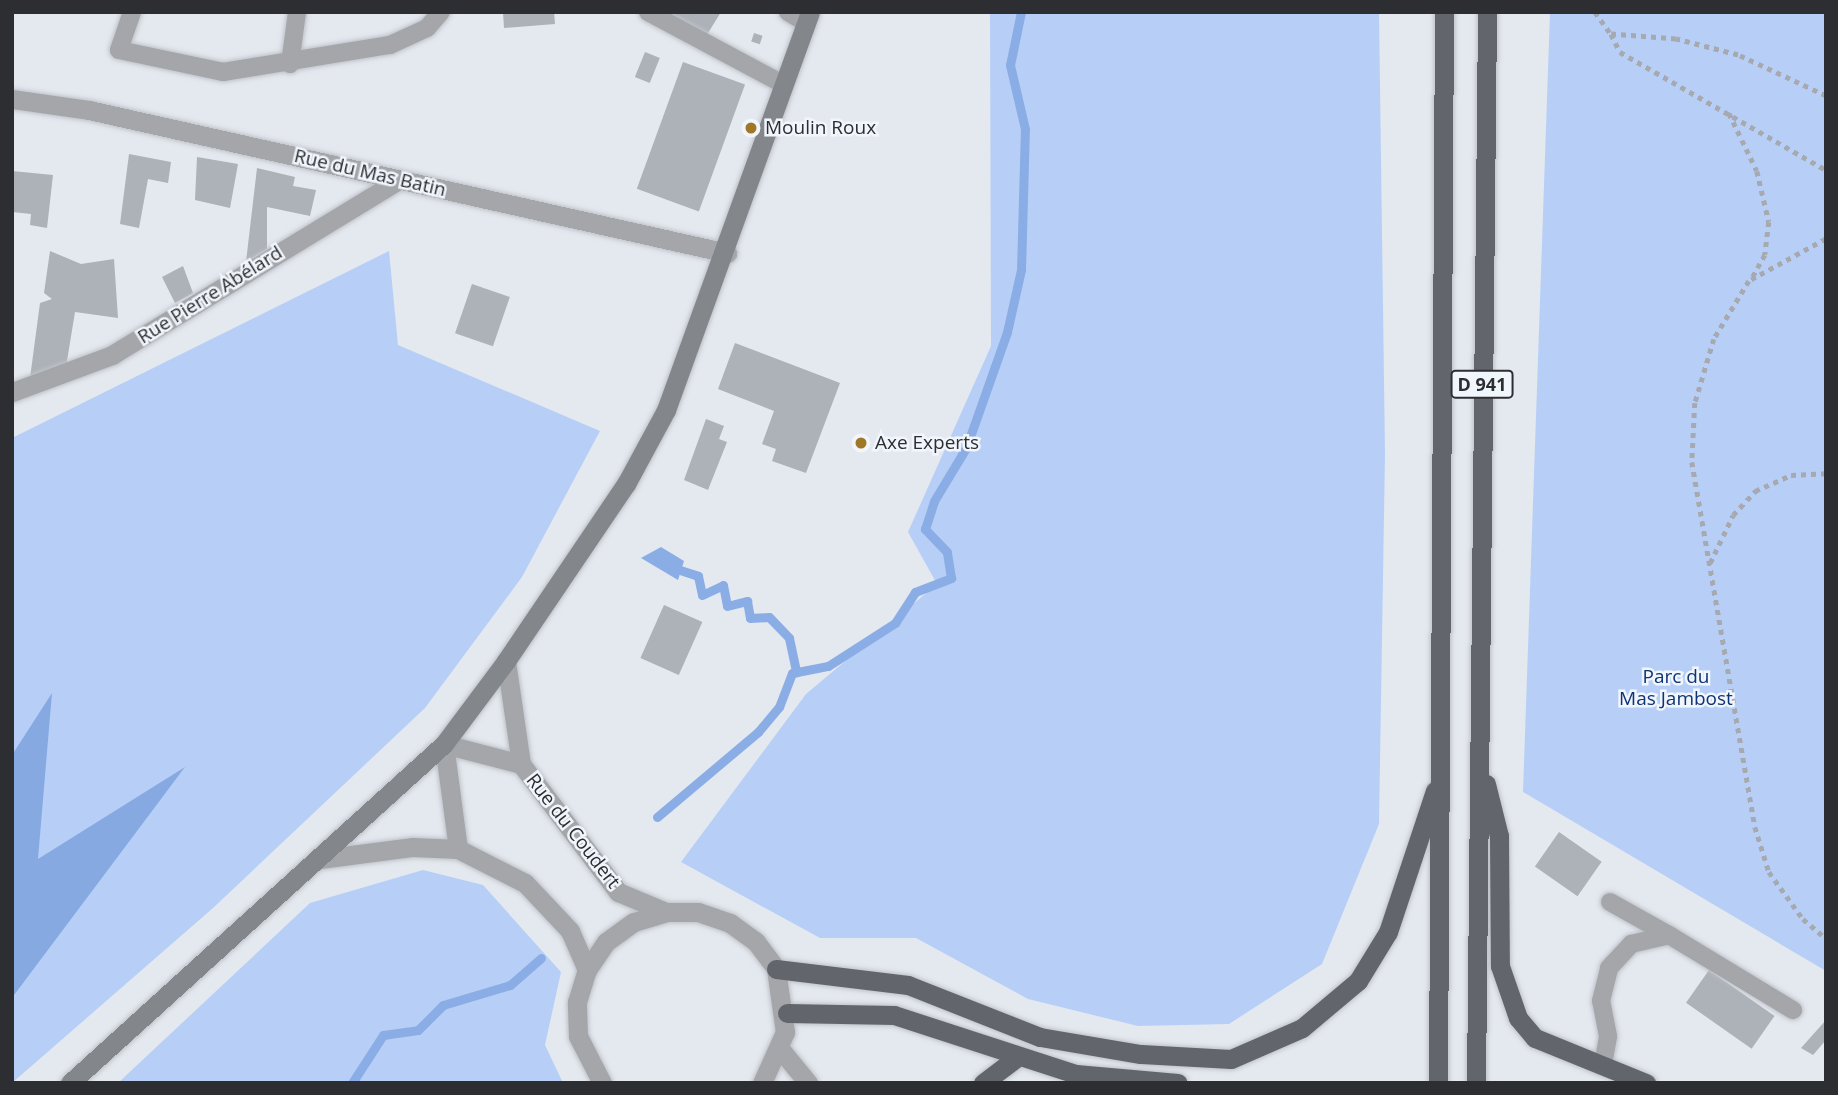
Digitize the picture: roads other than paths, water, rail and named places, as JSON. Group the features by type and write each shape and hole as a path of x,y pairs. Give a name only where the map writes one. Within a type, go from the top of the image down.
{"highway":[{"name":"D 941","path":"1438,1083 1444,12"},
{"name":"D 941","path":"1476,1083 1487,12"},
{"path":"1479,755 1499,836 1500,966 1518,1018 1535,1038 1646,1083"},
{"path":"776,969 908,985 1040,1037 1141,1054 1231,1059 1302,1028 1358,981 1388,932 1441,774"},
{"path":"787,1013 894,1015 949,1029 1015,1059 1076,1074 1178,1083"},
{"path":"983,1083 1015,1059"}],"main road":[{"path":"70,1083 444,744 506,661 649,441 727,253 783,84 808,18"}],"street":[{"name":"Rue du Mas Batin","path":"12,99 89,110 727,253"},
{"name":"Rue Pierre Abélard","path":"12,391 112,355 399,180"},
{"name":"Rue du Coudert","path":"506,661 521,764 618,892 666,912"},
{"name":"Rue du Coudert","path":"444,744 521,764"},
{"path":"444,744 458,849"},
{"path":"320,859 458,849 525,883 570,931 587,970"},
{"path":"602,1083 578,1036 577,1002 587,970 606,942 634,922 666,912 698,912 730,923 756,942 776,969 787,1013 781,1050 762,1083"},
{"path":"781,1050 808,1083"}],"lane":[{"path":"132,12 119,50 223,72 290,64 390,45 427,28 441,12"},
{"path":"290,64 296,12"},
{"path":"648,12 783,84"},
{"path":"788,12 808,18"},
{"path":"1610,902 1793,1010"},
{"path":"1603,1065 1608,1036 1601,1000 1609,968 1631,944 1668,935"}],"waterway":[{"path":"657,817 758,732 779,707 792,673 828,666 895,623 915,592 951,578 947,552 925,529 934,501 966,448 1007,332 1021,270 1025,129 1010,65 1021,12"},
{"path":"680,570 698,576 702,595 723,585 727,606 747,601 750,618 769,617 789,638 796,672"},
{"path":"352,1083 383,1035 418,1030 443,1005 510,985 541,958"}],"place":[{"name":"Moulin Roux","path":"751,128"},
{"name":"Axe Experts","path":"861,443"}],"park label":[{"name":"Parc du Mas Jambost","path":"1676,688"}]}
